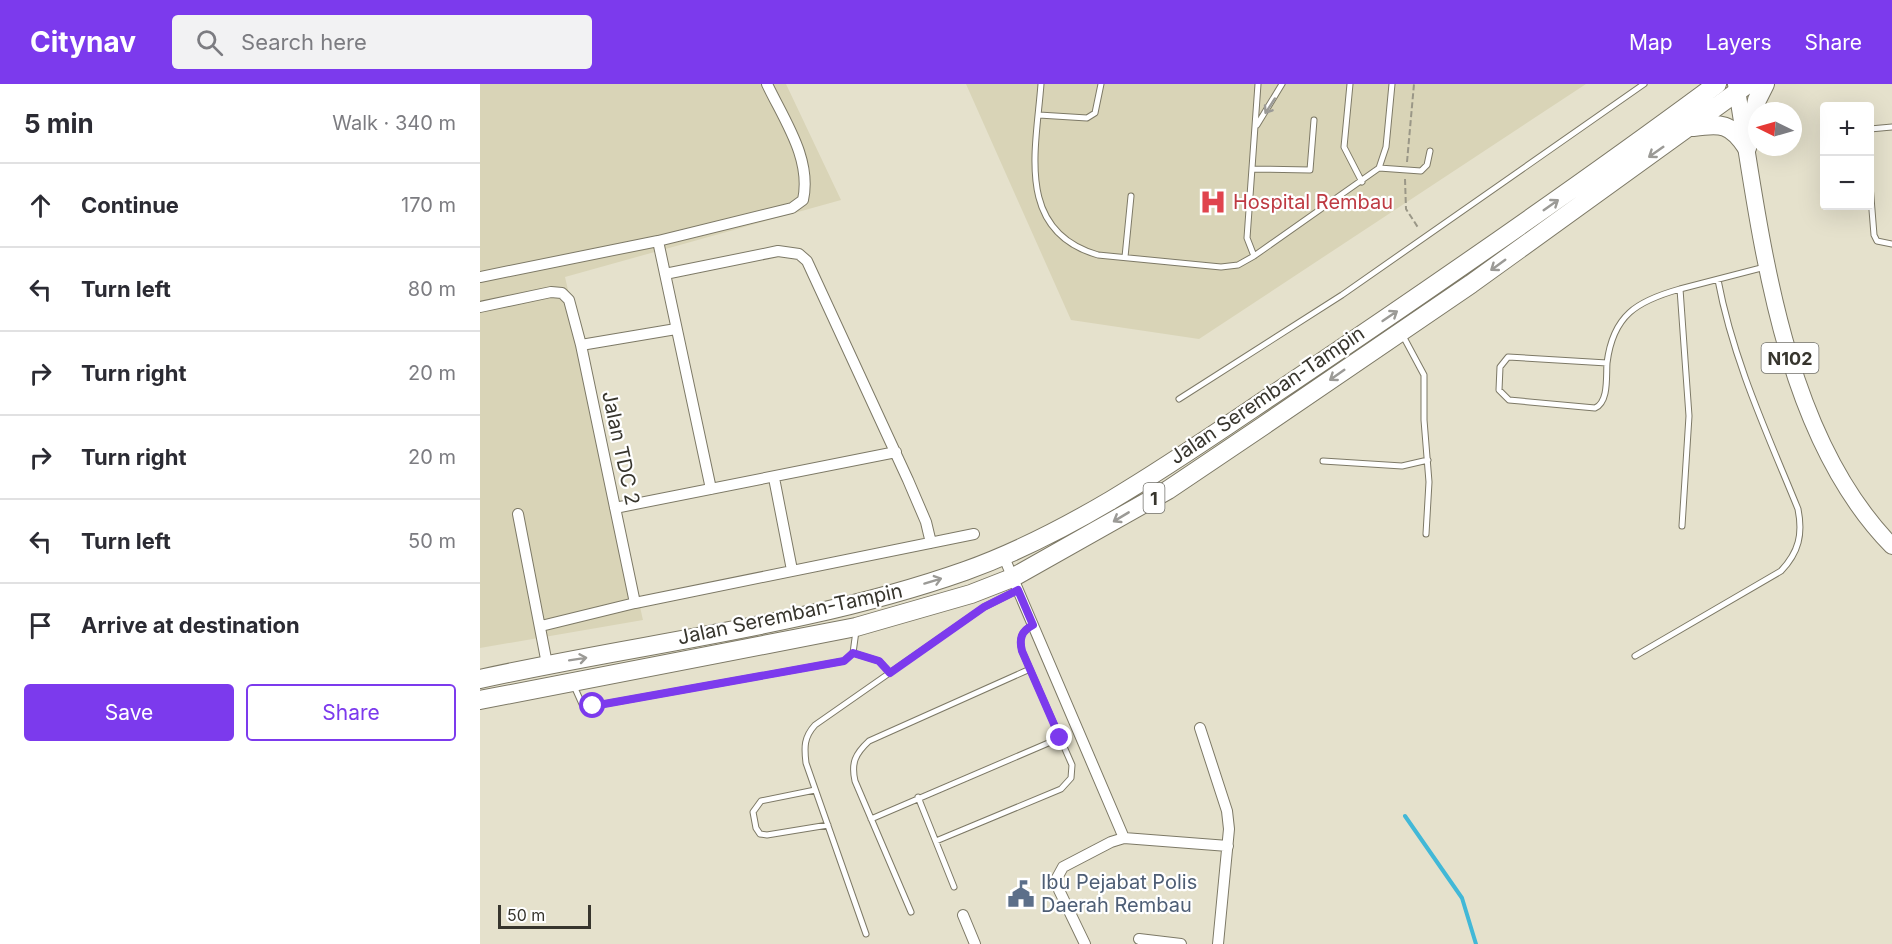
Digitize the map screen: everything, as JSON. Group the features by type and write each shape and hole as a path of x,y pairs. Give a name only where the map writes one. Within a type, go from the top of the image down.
{"highway":[{"path":"1675,115 1692,84"},
{"name":"Jalan Seremban-Tampin","path":"480,679 547,664 764,624 875,598 966,571 1003,555 1143,482 1560,199 1717,84"},
{"path":"1747,148 1757,100 1766,84"},
{"name":"Jalan Seremban-Tampin","path":"480,700 856,627 971,594 1015,584 1168,490 1401,332 1690,128 1740,87"},
{"path":"1690,128 1723,125 1738,135 1747,148"}],"main road":[{"name":"N102","path":"1740,87 1747,148 1767,266 1785,345 1817,429 1858,505 1892,546"}],"street":[{"path":"480,277 658,241 792,208 803,200 806,175 801,156 767,84"},
{"path":"658,241 711,489"},
{"path":"665,274 778,251 799,254 807,261 896,452 926,522 931,543"},
{"name":"Jalan TDC 2","path":"480,307 551,292 562,293 569,300 581,345 635,603"},
{"path":"581,345 676,328"},
{"path":"615,508 896,452"},
{"path":"774,478 792,570"},
{"path":"518,514 547,664"},
{"path":"541,626 635,603 974,534"},
{"path":"1003,555 1124,838"},
{"path":"1200,728 1227,811 1228,846 1218,944"},
{"path":"1086,944 1059,890 1057,878 1063,867 1124,838 1228,846"},
{"path":"963,915 975,944"},
{"path":"1139,939 1181,944"}],"lane":[{"path":"1041,84 1034,172 1036,195 1044,213 1064,240 1098,255 1221,267 1238,265 1254,256 1379,168 1386,147 1392,84"},
{"path":"1039,115 1087,118 1095,113 1101,84"},
{"path":"1254,256 1247,238 1258,84"},
{"path":"1256,126 1282,84"},
{"path":"1350,84 1344,147 1362,182"},
{"path":"1179,399 1342,295 1644,84"},
{"path":"1252,168 1311,171 1314,120"},
{"path":"1874,129 1892,127"},
{"path":"1379,168 1421,171 1427,165 1430,151"},
{"path":"1125,257 1131,196"},
{"path":"1872,210 1877,242 1892,244"},
{"path":"1607,363 1508,357 1500,367 1499,390 1509,400 1595,408 1602,404 1609,347 1625,315 1637,306 1680,290 1767,266"},
{"path":"1635,656 1781,571 1797,550 1800,523 1798,509 1741,369 1726,324 1718,280"},
{"path":"1680,290 1689,416 1682,526"},
{"path":"1401,332 1424,375 1424,420 1428,460 1426,534"},
{"path":"1323,461 1402,466 1428,460"},
{"path":"866,934 805,757 805,742 809,732 815,724 1015,584"},
{"path":"936,841 1062,789 1071,778 1072,765 1022,651 1021,637 1024,631 1033,625"},
{"path":"573,681 576,694 582,704 593,706 844,661 853,653 857,639 856,627"},
{"path":"853,653 879,661 890,673"},
{"path":"911,912 853,772 853,760 859,750 869,741 1030,669"},
{"path":"871,819 1060,738"},
{"path":"815,790 761,801 753,812 756,828 760,834 767,835 828,825"},
{"path":"918,797 954,887"}],"shaded area":[{"path":"480,84 786,84 841,200 565,277 643,620 480,648"},
{"name":"Hospital Rembau","path":"966,84 1586,84 1199,339 1071,320"}],"waterway":[{"path":"1405,816 1462,898 1476,944"}],"place":[{"name":"Hospital Rembau","path":"1213,202"},
{"name":"Ibu Pejabat Polis Daerah Rembau","path":"1021,894"}],"route":[{"path":"593,706 844,661 853,653 879,661 890,673 984,607 1018,590 1033,625 1024,631 1020,644 1060,738"}]}
